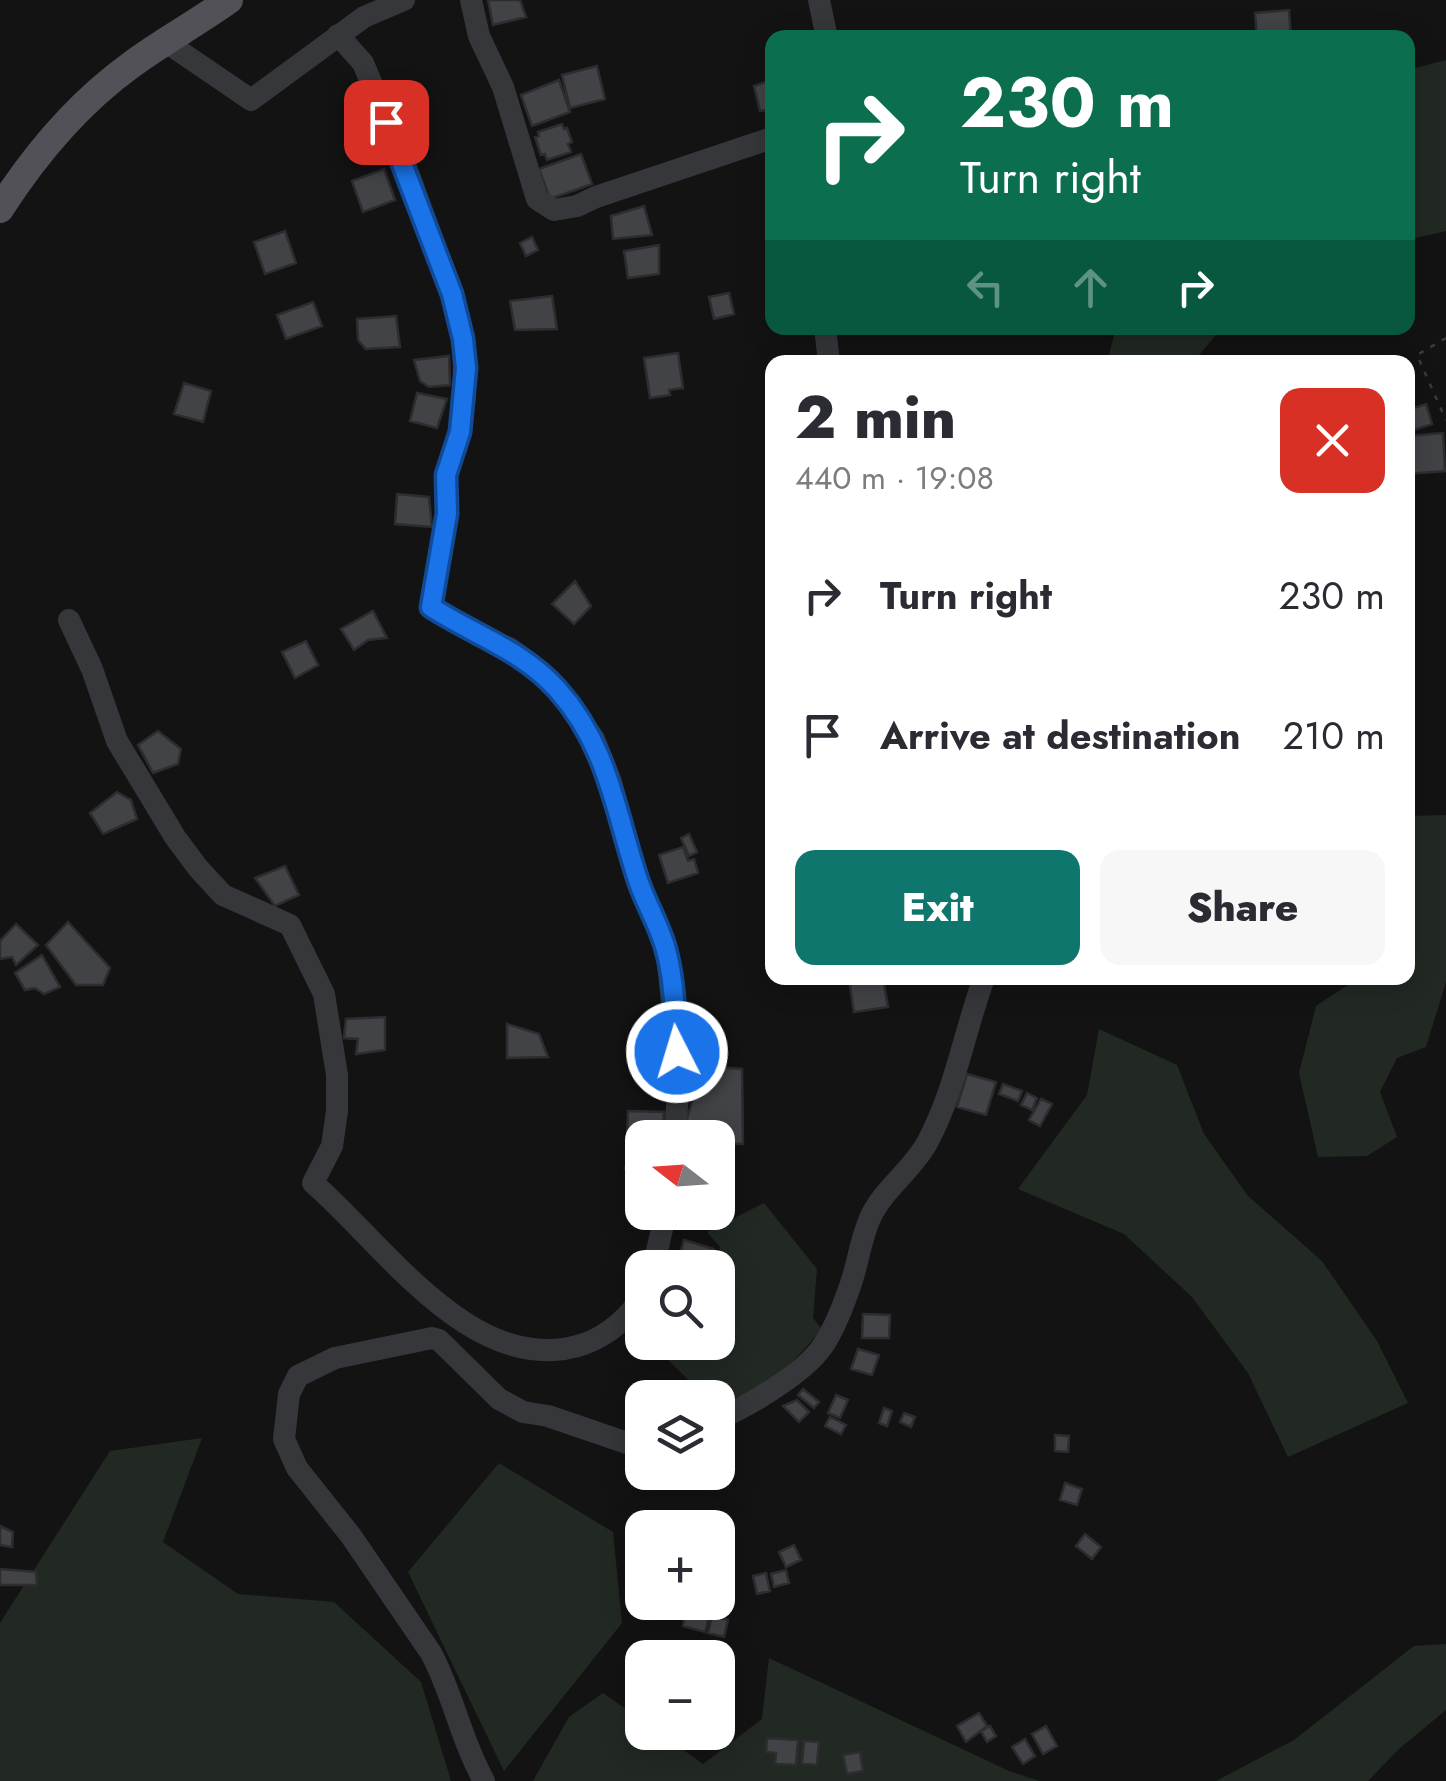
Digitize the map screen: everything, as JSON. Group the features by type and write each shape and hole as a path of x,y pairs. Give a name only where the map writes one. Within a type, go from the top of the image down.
{"main road":[{"path":"0,209 32,160 62,125 129,66 229,0"}],"street":[{"path":"166,42 252,100 364,17 404,0"},
{"path":"471,0 479,36 503,87 537,199 554,210 577,206 765,140"},
{"path":"819,0 825,30"},
{"path":"338,36 363,63 405,164 452,294 463,339 465,396 460,432 446,475 447,514 431,607 481,637 509,648 531,664 559,690 594,740 611,782 638,879 667,952 679,1076 675,1120"},
{"path":"69,620 92,669 117,741 175,837 223,894 290,925 324,994 337,1075 337,1111 332,1146 313,1183 413,1282 467,1324 495,1339 524,1348 566,1350 596,1340 625,1317"},
{"path":"735,1411 804,1366 820,1350 849,1289 874,1210 909,1169 936,1124 982,985"},
{"path":"484,1781 461,1734 442,1673 431,1654 351,1536 297,1468 284,1439 289,1394 298,1376 335,1358 432,1338 439,1340 483,1386 523,1412 548,1416 625,1442"}],"path":[{"path":"1446,338 1417,355 1446,420"}],"shaded area":[{"path":"1446,60 1446,231 1415,238 1415,68"},
{"path":"1114,335 1216,335 1199,355 1109,355"},
{"path":"1446,815 1446,982 1426,1047 1397,1058 1380,1092 1397,1137 1367,1156 1318,1157 1299,1073 1316,1006 1348,985 1415,985 1415,816"},
{"path":"1099,1029 1177,1065 1204,1134 1248,1196 1322,1261 1377,1341 1408,1403 1288,1457 1248,1373 1192,1297 1124,1234 1018,1189 1087,1095"},
{"path":"764,1203 817,1269 813,1318 822,1329 778,1374 735,1398 735,1380 689,1380 668,1360 735,1360 735,1250 719,1250 707,1232 735,1230 735,1218"},
{"path":"202,1438 163,1542 238,1594 334,1602 421,1682 451,1781 0,1781 0,1623 110,1451"},
{"path":"499,1463 613,1532 622,1623 504,1771 408,1572"},
{"path":"1446,1644 1446,1710 1368,1781 1216,1781 1294,1740 1414,1646"},
{"path":"769,1658 1009,1771 1039,1781 533,1781 569,1717 603,1693 625,1708 625,1750 684,1750 703,1764 721,1750 735,1750 735,1740 762,1719"}],"building":[{"path":"488,0 520,0 526,17 493,25"},
{"path":"1289,10 1290,30 1256,30 1255,13"},
{"path":"597,66 605,99 570,108 562,75"},
{"path":"559,80 570,112 532,126 521,95"},
{"path":"765,82 765,110 760,111 754,86"},
{"path":"562,124 572,142 568,144 571,152 547,160 545,154 541,155 535,137 538,132"},
{"path":"581,154 592,184 550,199 539,169"},
{"path":"384,169 395,200 363,212 352,181"},
{"path":"644,206 652,235 613,239 611,216"},
{"path":"285,231 296,263 265,274 254,242"},
{"path":"532,237 538,250 526,256 520,243"},
{"path":"659,245 659,274 628,278 624,251"},
{"path":"729,293 734,314 714,319 709,297"},
{"path":"552,296 557,329 515,330 510,301"},
{"path":"313,302 322,326 286,339 277,315"},
{"path":"396,316 400,347 366,349 358,340 357,319"},
{"path":"678,353 683,388 650,398 644,358"},
{"path":"449,356 450,385 429,387 420,381 414,360"},
{"path":"184,383 211,391 203,422 174,414"},
{"path":"417,393 447,399 437,428 410,421"},
{"path":"1426,404 1432,424 1415,430 1415,408"},
{"path":"1443,433 1445,471 1415,473 1415,435"},
{"path":"397,494 429,497 432,527 395,524"},
{"path":"575,581 591,606 574,624 552,604"},
{"path":"373,611 387,638 368,640 354,650 341,629"},
{"path":"306,641 318,665 295,678 282,652"},
{"path":"158,731 181,749 178,764 153,773 138,745"},
{"path":"117,792 131,800 137,819 103,834 90,813"},
{"path":"689,834 697,852 689,856 681,838"},
{"path":"683,847 688,861 694,859 698,873 668,883 659,855"},
{"path":"285,866 299,895 275,906 255,878"},
{"path":"68,922 110,968 103,985 76,985 46,945"},
{"path":"16,924 38,945 16,965 12,957 0,959 0,941"},
{"path":"42,955 60,987 44,994 35,988 25,990 15,973"},
{"path":"850,985 884,985 888,1007 854,1012"},
{"path":"385,1017 385,1050 356,1054 358,1039 344,1038 346,1019"},
{"path":"507,1024 539,1034 548,1057 507,1058"},
{"path":"703,1066 742,1069 743,1144 735,1144 735,1120 686,1120"},
{"path":"967,1074 996,1082 986,1115 957,1107"},
{"path":"1003,1084 1022,1091 1018,1101 999,1094"},
{"path":"1027,1093 1037,1098 1032,1110 1021,1105"},
{"path":"1041,1099 1052,1104 1040,1126 1029,1120"},
{"path":"628,1111 664,1112 663,1120 628,1120"},
{"path":"684,1240 714,1249 714,1250 681,1250"},
{"path":"863,1314 890,1315 889,1338 862,1338"},
{"path":"858,1349 879,1355 872,1375 851,1369"},
{"path":"803,1389 819,1402 814,1408 798,1395"},
{"path":"836,1395 848,1400 840,1418 828,1413"},
{"path":"797,1400 809,1412 799,1422 783,1406"},
{"path":"884,1408 892,1411 887,1426 879,1423"},
{"path":"904,1413 915,1417 911,1427 900,1422"},
{"path":"830,1417 846,1425 841,1434 825,1426"},
{"path":"1055,1435 1069,1436 1068,1452 1055,1451"},
{"path":"1065,1483 1082,1489 1077,1505 1060,1500"},
{"path":"0,1526 13,1532 12,1547 0,1545"},
{"path":"1085,1534 1101,1547 1092,1559 1076,1546"},
{"path":"794,1545 801,1560 786,1567 779,1552"},
{"path":"0,1569 36,1572 37,1585 0,1585"},
{"path":"786,1570 789,1583 774,1587 771,1574"},
{"path":"766,1573 770,1591 757,1594 753,1576"},
{"path":"684,1620 708,1620 705,1632 683,1626"},
{"path":"711,1620 728,1620 724,1637 708,1633"},
{"path":"979,1713 987,1726 966,1742 957,1726"},
{"path":"990,1726 996,1736 987,1742 981,1731"},
{"path":"1046,1726 1057,1746 1043,1754 1032,1734"},
{"path":"767,1738 798,1740 796,1765 775,1764 776,1753 766,1752"},
{"path":"1025,1739 1035,1756 1023,1764 1012,1747"},
{"path":"804,1741 819,1742 817,1765 802,1764"},
{"path":"860,1752 863,1771 847,1774 843,1755"}],"route":[{"path":"386,122 452,294 466,368 460,432 446,475 447,514 431,607 481,637 509,648 531,664 559,690 594,740 611,782 640,886 667,952 677,1052"}]}
